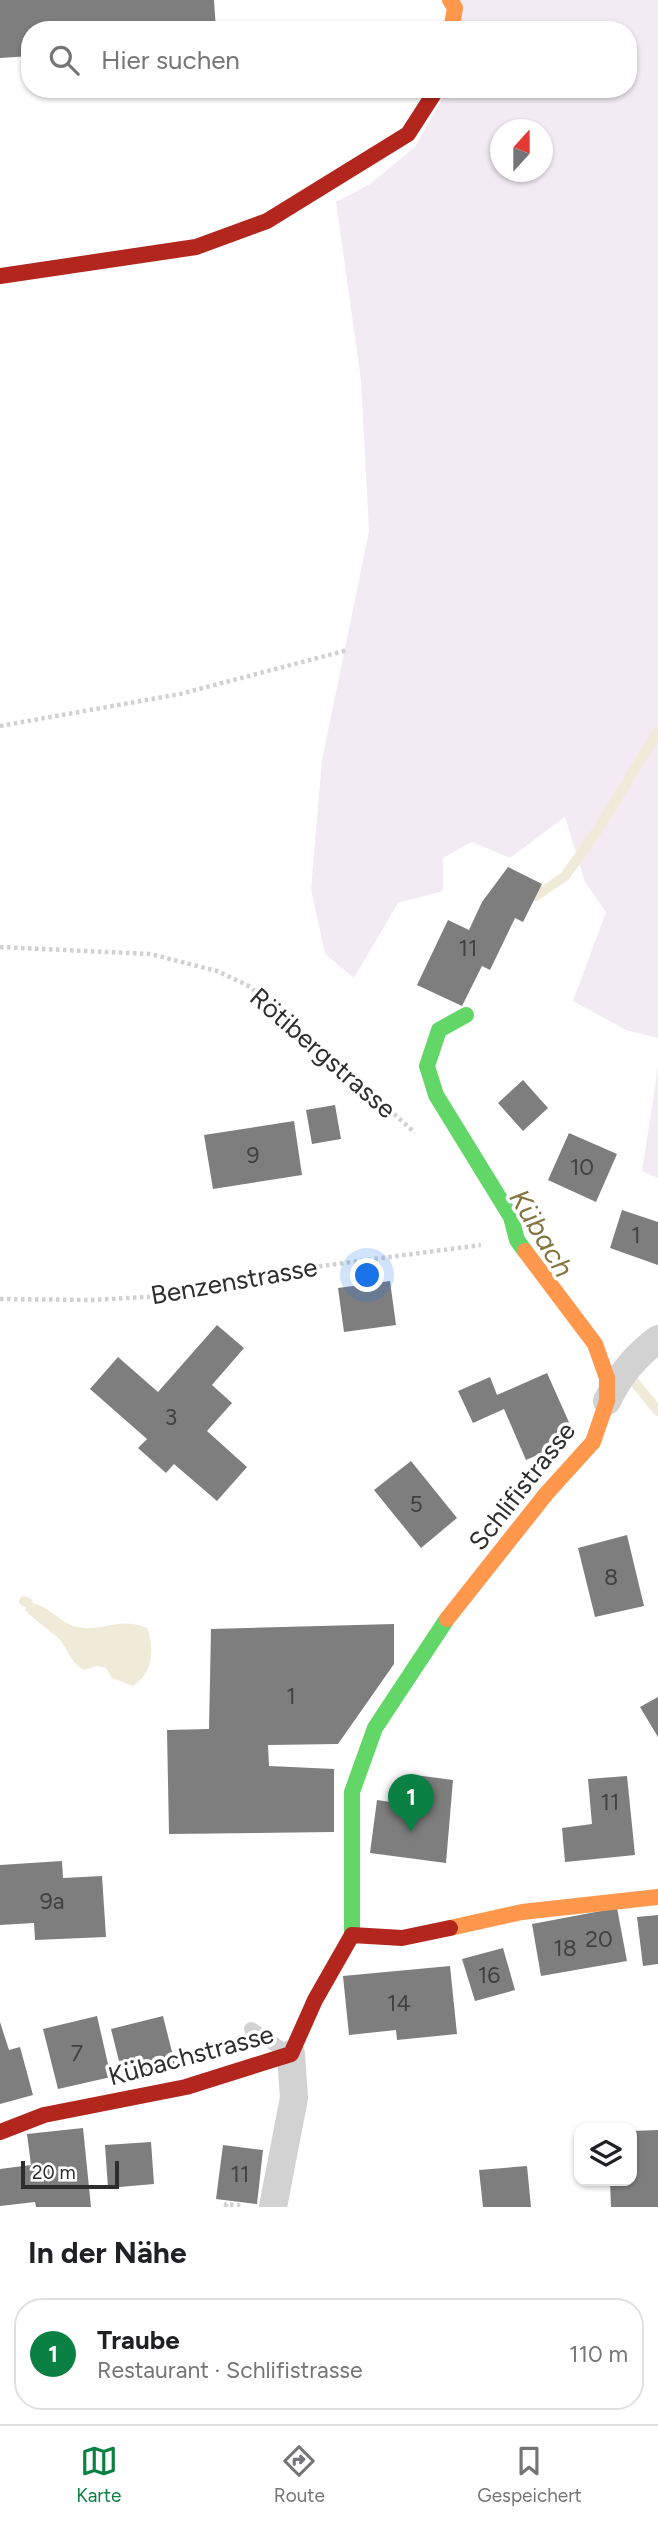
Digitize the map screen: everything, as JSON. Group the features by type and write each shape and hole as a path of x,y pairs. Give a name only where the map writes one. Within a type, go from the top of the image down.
{"street":[{"path":"450,0 455,8 453,21"},
{"path":"0,276 196,247 267,221 408,134 432,98"},
{"name":"Schlifistrasse","path":"352,1935 352,1792 375,1728 444,1623 546,1494 593,1442 607,1401 607,1378 595,1344 517,1240 511,1217 436,1095 427,1066 439,1030 466,1015"},
{"path":"607,1401 620,1376 648,1346"},
{"path":"352,1935 402,1938 522,1912 658,1897"},
{"name":"Kübachstrasse","path":"0,2132 44,2115 186,2087 291,2054 315,2000 352,1935"},
{"path":"273,2207 294,2098 291,2054"}],"lane":[{"path":"251,2029 291,2054"}],"path":[{"path":"0,726 180,694 348,650"},
{"name":"Rötibergstrasse","path":"0,947 150,954 217,971 247,985 275,1006 416,1135"},
{"name":"Benzenstrasse","path":"0,1299 92,1300 181,1295 321,1266 466,1247"},
{"path":"226,2207 248,2207"}],"shaded area":[{"path":"460,0 658,0 658,1038 626,1030 573,1001 606,912 585,882 565,817 510,858 472,842 443,858 443,891 398,903 354,978 325,954 311,889 322,760 369,531 361,380 336,202 370,184 415,147 443,98 637,98 637,21 461,21"},
{"path":"658,1067 658,1178 642,1171"},
{"path":"28,1603 41,1606 77,1627 127,1624 147,1628 151,1652 145,1675 133,1686 112,1678 106,1668 97,1666 85,1670 80,1667 60,1640 25,1610"}],"building":[{"path":"0,0 214,0 215,21 21,21 21,57 0,58"},
{"path":"508,867 542,884 523,922 515,918 490,970 482,966 462,1006 417,985 448,920 469,930 482,902"},
{"path":"523,1080 548,1108 523,1131 498,1103"},
{"path":"335,1105 341,1139 312,1144 306,1110"},
{"path":"294,1121 302,1175 213,1189 204,1135"},
{"path":"569,1133 617,1154 596,1202 548,1180"},
{"path":"622,1210 658,1222 658,1265 610,1248"},
{"path":"390,1281 396,1325 344,1332 338,1288"},
{"path":"217,1325 244,1348 212,1385 232,1403 207,1431 247,1467 217,1501 174,1464 166,1473 138,1448 147,1439 90,1389 118,1357 158,1392"},
{"path":"547,1373 576,1438 526,1460 504,1409 473,1423 458,1391 490,1377 497,1395"},
{"path":"411,1461 457,1518 421,1548 374,1490"},
{"path":"627,1535 644,1606 595,1617 578,1548"},
{"path":"394,1624 394,1664 338,1744 268,1745 269,1766 334,1769 334,1832 169,1834 167,1730 209,1729 211,1629"},
{"path":"658,1697 658,1737 640,1707"},
{"path":"415,1775 453,1780 446,1863 370,1853 377,1800 411,1805"},
{"path":"627,1776 635,1855 565,1862 562,1828 592,1824 588,1779"},
{"path":"62,1861 63,1878 102,1876 106,1937 35,1940 34,1923 0,1925 0,1865"},
{"path":"617,1908 627,1961 541,1976 532,1924"},
{"path":"658,1915 658,1964 643,1966 637,1917"},
{"path":"503,1948 515,1990 475,2001 462,1959"},
{"path":"450,1966 457,2034 397,2040 396,2030 349,2035 343,1976"},
{"path":"97,2016 111,2077 58,2089 43,2029"},
{"path":"163,2016 176,2068 124,2081 111,2029"},
{"path":"0,2022 9,2050 20,2047 33,2095 0,2104"},
{"path":"83,2128 91,2207 36,2207 35,2202 0,2206 0,2169 31,2165 27,2134"},
{"path":"658,2130 658,2207 611,2207 610,2186 637,2186 637,2131"},
{"path":"151,2142 154,2184 108,2188 105,2145"},
{"path":"223,2145 263,2150 257,2204 216,2199"},
{"path":"527,2166 531,2207 483,2207 479,2170"}],"waterway":[{"name":"Kübach","path":"536,896 565,876 597,831 658,731"},
{"name":"Kübach","path":"527,1214 562,1270"},
{"name":"Kübach","path":"628,1374 658,1411"},
{"path":"24,1601 28,1603"}],"traffic: fast":[{"path":"466,1015 439,1030 427,1066 436,1095 511,1217 517,1240 525,1251"},
{"path":"352,1935 352,1792 375,1728 447,1619"}],"traffic: slow":[{"path":"450,0 455,8 453,21"},
{"path":"447,1619 546,1494 593,1442 607,1401 607,1378 595,1344 525,1251"},
{"path":"450,1928 522,1912 658,1897"}],"traffic: jam":[{"path":"0,276 196,247 267,221 408,134 431,98"},
{"path":"0,2132 44,2115 186,2087 291,2054 315,2000 352,1935 402,1938 450,1928"}],"place":[{"name":"Traube","path":"411,1832"}]}
